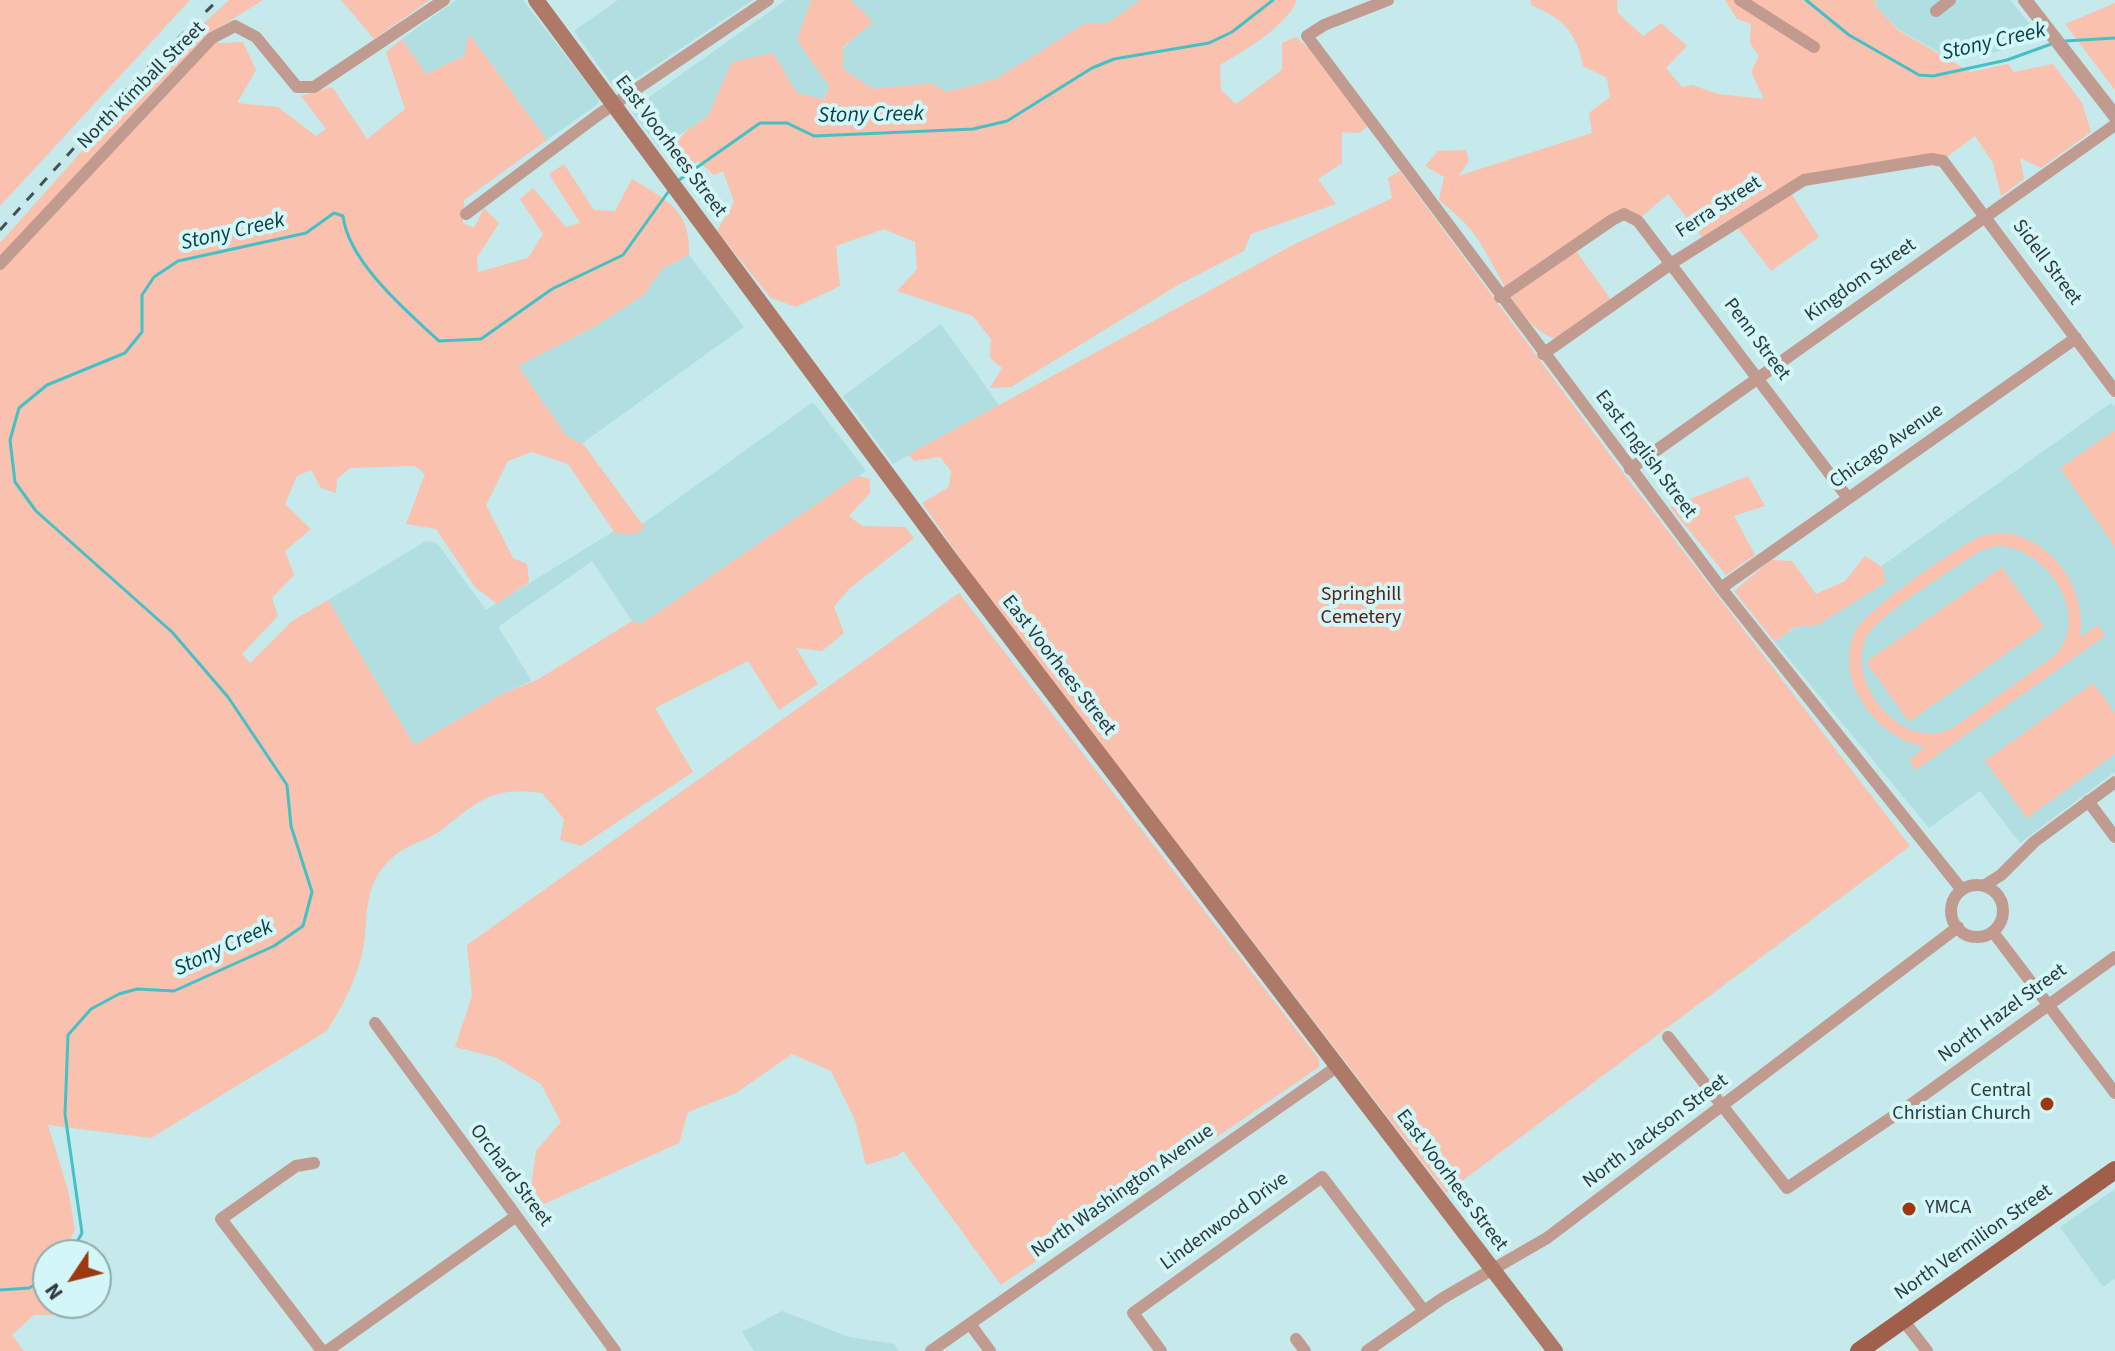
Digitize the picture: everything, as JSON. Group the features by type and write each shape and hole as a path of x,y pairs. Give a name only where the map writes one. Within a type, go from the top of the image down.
{"main road":[{"name":"East Voorhees Street","path":"536,0 954,564 1555,1351"},
{"name":"North Vermilion Street","path":"1859,1351 2115,1170"}],"street":[{"name":"North Kimball Street","path":"0,264 212,38 235,26 248,30 297,87 314,87 444,0"},
{"path":"466,214 613,105 768,0"},
{"name":"East English Street","path":"1388,0 1324,25 1307,36 1721,588 1962,890"},
{"path":"1740,0 1814,47"},
{"path":"1936,11 1950,0"},
{"path":"2025,0 2115,116"},
{"name":"Kingdom Street","path":"1630,469 2115,125"},
{"name":"Ferra Street","path":"1543,354 1672,263 1804,180 1932,159 1943,161"},
{"name":"Sidell Street","path":"1943,161 2115,391"},
{"name":"Penn Street","path":"1500,297 1624,214 1638,221 1848,498"},
{"name":"Chicago Avenue","path":"1721,588 2076,338"},
{"path":"1985,885 1997,895 2003,911 1999,927 1975,937 1958,927 1951,909 1962,890 1985,885 2115,782"},
{"path":"2088,801 2115,837"},
{"name":"North Jackson Street","path":"1367,1351 1424,1311 1547,1238 1958,927"},
{"path":"1993,932 2115,1093"},
{"name":"North Hazel Street","path":"1721,1108 1781,1184 1787,1188 1795,1185 2115,957"},
{"name":"Orchard Street","path":"375,1023 615,1351"},
{"path":"1668,1037 1721,1108"},
{"name":"North Washington Avenue","path":"931,1351 1338,1066"},
{"path":"314,1163 296,1166 221,1219 324,1351 515,1217"},
{"name":"Lindenwood Drive","path":"1161,1351 1133,1313 1322,1177 1424,1311"},
{"path":"1903,1320 1927,1351"},
{"path":"970,1324 990,1351"},
{"path":"1296,1339 1305,1351"}],"shaded area":[{"path":"456,0 523,0 599,99 598,104 547,140 470,35 464,56 425,74 402,39"},
{"path":"618,0 753,0 628,84 613,86 574,31"},
{"path":"786,0 811,0 797,40 829,86 824,99 797,93 732,62 708,116 659,148 631,110"},
{"path":"851,0 1140,2 1108,23 1084,25 996,79 946,92 932,83 873,89 843,69 843,48 872,22"},
{"path":"1876,0 2010,0 2034,29 2005,50 1967,58 1942,54 1898,29 1874,4"},
{"path":"689,255 744,327 581,444 566,435 518,366 594,327 644,295 662,269"},
{"path":"941,324 999,405 893,464 843,396"},
{"path":"813,402 866,471 641,624 632,621 592,561 498,627 532,681 502,694 414,745 328,600 426,541 437,543 486,610 614,531 628,534"},
{"path":"2111,403 2115,407 2115,772 2020,843 1980,791 1929,828 1775,642"},
{"path":"2115,1189 2115,1278 2103,1287 2060,1227"},
{"path":"782,1311 849,1337 894,1344 899,1351 754,1351 742,1332"}],"green space":[{"path":"0,0 190,0 0,206"},
{"path":"229,0 263,0 204,37 220,43 243,42 256,70 237,103 278,107 316,136 326,129 301,96 332,87 367,139 405,109 386,52 402,39 426,74 464,56 469,34 547,140 464,200 463,223 474,228 484,208 499,223 477,258 478,272 528,258 543,234 520,199 533,188 566,227 580,223 549,174 564,164 594,210 615,211 632,179 674,208 686,227 689,240 689,255 662,269 644,295 594,327 518,366 566,435 584,445 645,528 633,535 615,533 568,464 532,452 508,461 486,505 513,558 527,564 529,582 497,604 475,587 436,529 406,524 425,474 415,466 350,468 337,479 336,493 321,488 311,470 297,476 285,504 311,529 285,551 294,575 272,598 278,616 242,654 250,663 292,621 328,600 414,745 502,694 537,680 632,621 641,624 857,476 870,479 870,493 849,516 862,526 905,527 914,538 849,589 834,607 844,633 822,651 796,648 818,684 779,710 748,661 655,708 693,772 581,846 560,840 564,819 542,793 511,792 478,803 437,833 394,856 375,880 370,892 358,968 347,996 327,1031 151,1138 48,1125 68,1190 75,1230 70,1239 32,1239 32,1317 12,1335 24,1351 0,1351 0,243 156,68"},
{"path":"341,0 430,0 374,39"},
{"path":"811,0 851,0 873,22 843,47 843,69 873,89 932,83 946,92 996,79 1084,24 1108,23 1140,0 1297,0 1275,28 1220,65 1221,90 1236,104 1282,70 1282,43 1296,37 1311,50 1368,126 1359,133 1342,132 1342,163 1318,179 1336,204 1251,234 1244,251 1178,285 1011,387 990,388 1002,368 990,358 991,339 973,316 897,291 917,269 915,242 884,229 836,246 840,286 796,307 771,298 717,231 734,202 723,171 714,175 698,161 683,171 667,154 686,131 708,116 732,62 773,53 797,93 824,99 829,86 797,40"},
{"path":"1531,0 1617,0 1618,13 1643,36 1661,23 1687,46 1666,68 1682,87 1692,85 1718,94 1764,99 1751,72 1759,56 1750,43 1751,24 1737,19 1725,0 1876,0 1874,4 1898,30 1970,72 2008,64 2014,72 2053,64 2082,103 2091,132 2041,168 2020,158 2024,179 2001,196 1993,163 1975,136 1944,159 1819,171 1786,185 1819,237 1771,271 1731,219 1702,237 1668,194 1641,217 1618,210 1571,244 1612,301 1559,340 1544,334 1519,309 1471,230 1439,200 1444,177 1425,166 1438,151 1466,150 1469,162 1458,176 1592,133 1589,113 1610,97 1607,78 1583,66 1572,35 1551,15 1531,5"},
{"path":"2115,3 2115,90 2065,24"},
{"name":"Springhill Cemetery","path":"1400,171 1624,474 1910,846 1446,1193 975,579 922,503 949,487 951,471 940,457 914,461 909,454 1293,245 1392,198 1388,178"},
{"path":"2115,430 2115,547 2060,468"},
{"path":"1748,476 1765,506 1734,516 1755,555 1726,575 1670,507"},
{"path":"2005,533 2038,545 2064,570 2078,602 2080,637 2098,625 2105,636 1916,770 1909,760 1925,747 1908,742 1876,720 1855,687 1849,650 1855,632 1891,596 1929,568 1975,539","holes":["1996,546 2015,549 2032,557 2059,586 2067,604 2069,623 2065,641 2053,657 1951,729 1933,734 1915,731 1897,722 1871,693 1864,675 1862,656 1866,638 1900,605 1978,552"]},
{"path":"1865,556 1882,567 1886,582 1818,625 1795,627 1775,642 1734,591 1771,560 1792,561 1816,594 1845,581"},
{"path":"2002,567 2044,627 1909,722 1866,662"},
{"path":"959,593 1319,1059 1319,1067 1001,1285 903,1151 897,1156 866,1165 855,1120 831,1071 792,1054 736,1093 688,1112 679,1143 544,1204 531,1187 536,1151 561,1122 541,1084 495,1057 455,1047 472,996 467,945"},
{"path":"2093,683 2115,713 2115,754 2027,818 1985,761"}],"waterway":[{"name":"Stony Creek","path":"679,180 760,123 787,123 814,136 973,129 1007,121 1092,68 1114,59 1209,43 1232,32 1273,0"},
{"name":"Stony Creek","path":"1806,0 1849,35 1919,75 1933,76 2007,60 2054,43"},
{"name":"Stony Creek","path":"2065,41 2115,38"},
{"name":"Stony Creek","path":"79,1239 82,1233 65,1114 68,1035 91,1009 119,994 137,989 174,991 274,946 303,926 312,892 291,826 287,785 228,697 172,632 36,511 15,482 10,440 19,408 47,385 125,353 142,332 142,295 154,277 178,261 306,233 334,213 343,216 355,250 380,284 439,341 481,339 552,289 623,255 671,188"},
{"name":"Stony Creek","path":"0,1290 32,1286"}],"railway":[{"path":"0,230 139,76 218,0"}],"place":[{"name":"Central Christian Church","path":"2047,1104"},
{"name":"YMCA","path":"1909,1209"}]}
